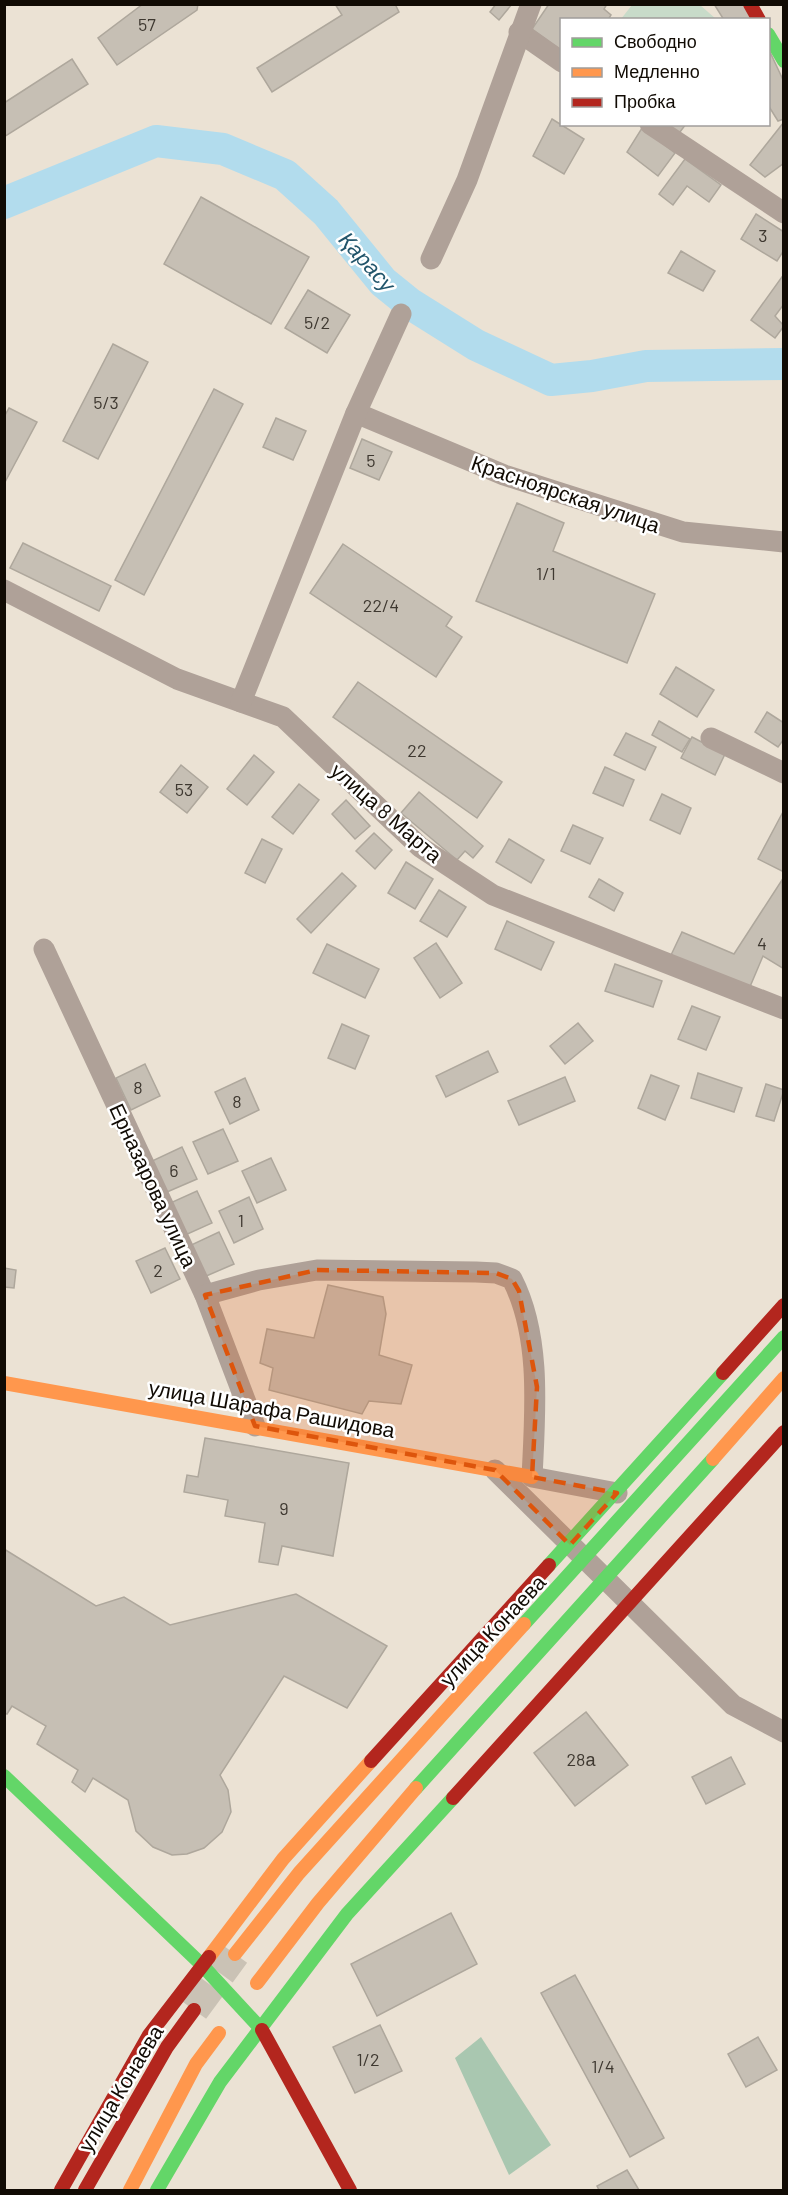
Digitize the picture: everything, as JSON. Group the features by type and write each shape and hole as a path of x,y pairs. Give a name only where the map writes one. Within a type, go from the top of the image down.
{"main road":[{"path":"750,4 758,18"},
{"path":"770,38 783,61"},
{"path":"61,2190 149,2035 283,1859 577,1552 616,1493 783,1305"},
{"name":"улица Конаева","path":"235,1954 299,1873 577,1552 783,1337"},
{"path":"257,1983 318,1903 377,1832 604,1578 652,1528 783,1378"},
{"name":"улица Шарафа Рашидова","path":"4,1383 532,1477"},
{"path":"157,2190 220,2082 348,1914 680,1549 783,1432"},
{"path":"4,1776 201,1964 260,2027 350,2190"},
{"name":"улица Конаева","path":"85,2190 167,2047 194,2010"},
{"path":"130,2190 196,2064 219,2033"}],"street":[{"path":"431,259 467,180 531,4"},
{"path":"519,32 560,61"},
{"path":"653,126 783,213"},
{"path":"241,702 356,413 401,314"},
{"name":"Красноярская улица","path":"356,413 504,475 683,532 783,542"},
{"name":"улица 8 Марта","path":"4,590 177,679 283,717 420,847 493,895 783,1009"},
{"path":"711,738 783,773"},
{"name":"Ерназарова улица","path":"44,950 206,1295 255,1426"},
{"path":"206,1295 259,1280 317,1270 476,1272 496,1273 512,1279 523,1304 537,1387 532,1477 616,1493"},
{"path":"495,1470 733,1705 783,1732"}],"highlighted area":[{"path":"317,1270 496,1273 512,1279 519,1291 537,1387 532,1477 617,1493 570,1545 495,1470 255,1426 205,1295"}],"green space":[{"path":"632,5 700,5 715,18 622,18"},
{"path":"481,2037 551,2145 509,2175 455,2058"}],"building":[{"path":"143,4 198,4 197,10 117,65 98,38"},
{"path":"335,4 395,4 399,12 272,92 257,68 342,15"},
{"path":"496,4 512,4 499,20 490,12"},
{"path":"549,4 607,4 604,9 611,15 609,18 560,18 560,50 532,29"},
{"path":"714,4 744,4 753,18 723,18"},
{"path":"770,52 784,82 784,119 778,121 770,108"},
{"path":"72,59 88,84 4,137 4,103"},
{"path":"552,119 584,139 564,174 533,156"},
{"path":"784,122 784,163 765,177 750,165"},
{"path":"664,126 684,126 677,136"},
{"path":"642,128 675,153 658,176 627,152"},
{"path":"685,159 721,185 709,202 687,186 673,205 659,194"},
{"path":"201,197 309,257 271,324 164,264"},
{"path":"756,214 784,232 784,250 777,261 741,239"},
{"path":"681,251 715,271 703,291 668,273"},
{"path":"784,274 784,304 775,316 784,326 775,338 751,320"},
{"path":"308,290 350,315 327,353 285,328"},
{"path":"113,344 148,362 98,459 63,441"},
{"path":"214,389 243,404 144,595 115,580"},
{"path":"9,408 37,422 4,484 4,417"},
{"path":"276,418 306,431 293,460 263,447"},
{"path":"362,439 392,452 379,480 350,468"},
{"path":"517,503 564,523 553,551 655,594 627,663 476,601"},
{"path":"23,543 111,586 99,611 10,568"},
{"path":"343,544 452,617 446,626 462,637 436,677 310,593"},
{"path":"676,667 714,690 697,717 660,694"},
{"path":"358,682 502,782 477,818 333,717"},
{"path":"767,712 784,723 784,739 778,747 755,732"},
{"path":"659,721 690,739 682,752 652,735"},
{"path":"626,733 656,747 645,770 614,755"},
{"path":"692,737 725,754 715,775 681,758"},
{"path":"254,755 274,772 247,805 227,789"},
{"path":"181,765 208,787 187,813 160,792"},
{"path":"605,767 634,780 623,806 593,793"},
{"path":"299,784 319,800 293,834 272,817"},
{"path":"419,792 483,846 473,858 465,851 457,860 401,813"},
{"path":"662,794 691,808 680,834 650,820"},
{"path":"346,800 370,826 355,839 332,814"},
{"path":"784,810 784,872 758,859"},
{"path":"573,825 603,838 590,864 561,851"},
{"path":"374,833 392,850 375,869 356,851"},
{"path":"262,839 282,849 265,883 245,873"},
{"path":"509,839 544,860 531,883 496,862"},
{"path":"406,862 433,879 415,909 388,893"},
{"path":"342,873 356,886 311,933 297,919"},
{"path":"599,879 623,893 614,911 589,897"},
{"path":"782,880 784,969 763,956 749,989 671,955 682,932 734,954"},
{"path":"439,890 466,907 447,937 420,921"},
{"path":"507,921 554,942 541,970 495,949"},
{"path":"436,943 462,983 440,998 414,958"},
{"path":"327,944 379,969 365,998 313,973"},
{"path":"615,964 662,981 653,1007 605,991"},
{"path":"692,1006 720,1017 706,1050 678,1039"},
{"path":"578,1023 593,1041 565,1064 550,1046"},
{"path":"342,1024 369,1036 355,1069 328,1058"},
{"path":"488,1051 498,1072 446,1097 436,1076"},
{"path":"145,1064 160,1096 131,1110 116,1078"},
{"path":"698,1073 742,1088 734,1112 691,1098"},
{"path":"651,1075 679,1086 665,1120 638,1108"},
{"path":"565,1077 575,1101 519,1125 508,1101"},
{"path":"245,1078 259,1110 230,1124 215,1092"},
{"path":"766,1084 784,1090 774,1121 756,1116"},
{"path":"223,1129 238,1161 208,1174 193,1142"},
{"path":"182,1147 197,1179 167,1192 152,1161"},
{"path":"271,1158 286,1190 257,1203 242,1171"},
{"path":"197,1191 212,1223 183,1236 168,1204"},
{"path":"249,1197 263,1229 234,1243 219,1211"},
{"path":"219,1232 234,1264 204,1277 189,1246"},
{"path":"165,1248 180,1279 151,1293 136,1261"},
{"path":"4,1268 16,1270 14,1288 4,1287"},
{"path":"328,1285 383,1297 386,1314 379,1355 412,1365 401,1404 369,1401 362,1414 269,1390 273,1368 260,1363 267,1329 314,1338"},
{"path":"205,1438 349,1463 333,1556 282,1546 278,1565 259,1562 265,1523 225,1516 228,1500 184,1492 187,1475 198,1477"},
{"path":"4,1549 96,1606 124,1597 170,1625 296,1594 387,1646 347,1708 284,1676 220,1775 228,1790 231,1812 222,1832 204,1848 187,1854 172,1855 153,1847 136,1831 128,1800 93,1778 85,1792 72,1782 78,1770 37,1744 46,1726 12,1706 7,1714 4,1713"},
{"path":"586,1712 628,1765 575,1806 534,1753"},
{"path":"731,1757 745,1784 706,1804 692,1777"},
{"path":"451,1913 477,1964 377,2016 351,1964"},
{"path":"575,1975 664,2138 630,2157 541,1993"},
{"path":"380,2025 402,2071 355,2093 333,2047"},
{"path":"758,2037 777,2070 746,2087 728,2054"},
{"path":"627,2170 639,2190 599,2190 597,2186"}],"waterway":[{"name":"Қарасу","path":"4,203 156,141 223,149 285,175 326,212 383,282 409,303 476,345 551,380 592,376 646,366 784,364"}],"tunnel":[{"path":"194,2010 235,1954"}],"traffic: fast":[{"path":"770,37 784,61"},
{"path":"524,1624 784,1337"},
{"path":"549,1565 723,1373"},
{"path":"416,1788 713,1459"},
{"path":"4,1776 201,1964 262,2030"},
{"path":"157,2190 220,2082 347,1914 453,1798"}],"traffic: slow":[{"path":"713,1459 784,1378"},
{"path":"4,1383 532,1477"},
{"path":"235,1954 299,1873 524,1624"},
{"path":"209,1957 283,1859 371,1761"},
{"path":"257,1983 318,1903 416,1788"},
{"path":"130,2190 196,2064 219,2033"}],"traffic: jam":[{"path":"750,4 758,18"},
{"path":"723,1373 784,1305"},
{"path":"453,1798 784,1432"},
{"path":"371,1761 549,1565"},
{"path":"61,2190 149,2035 209,1957"},
{"path":"85,2190 167,2047 194,2010"},
{"path":"262,2030 350,2190"}]}
